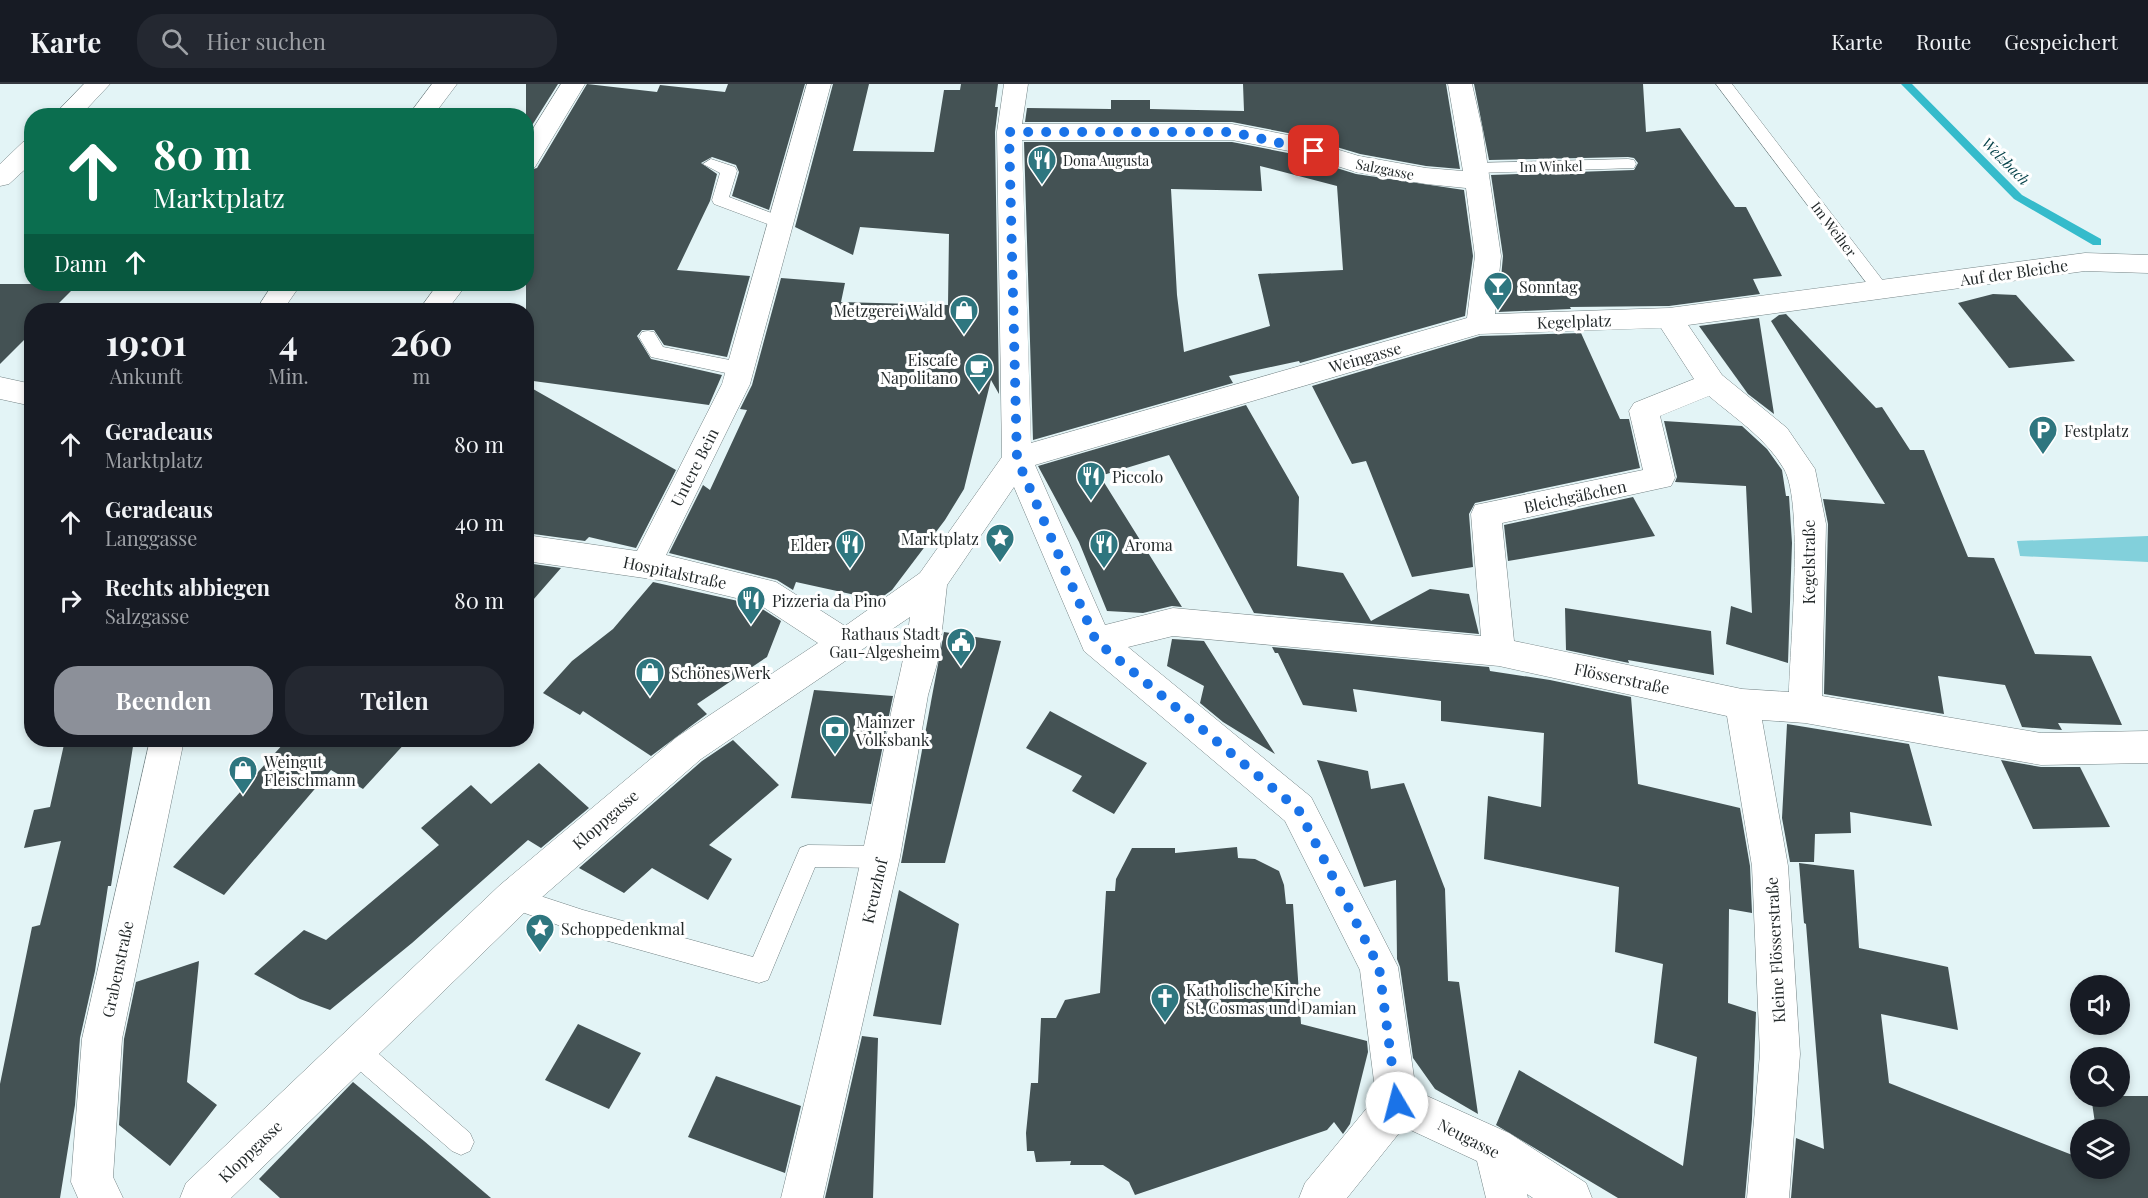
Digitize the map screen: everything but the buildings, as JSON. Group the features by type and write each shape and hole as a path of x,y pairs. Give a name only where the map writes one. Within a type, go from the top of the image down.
{"street":[{"path":"73,108 98,84"},
{"path":"426,108 445,84"},
{"path":"534,148 573,84"},
{"name":"Untere Bein","path":"646,564 735,384 819,84"},
{"path":"1016,84 1009,132 1017,459 1096,641 1298,809 1379,967 1397,1103 1320,1198"},
{"path":"1460,84 1470,128 1488,256 1480,324"},
{"name":"Salzgasse","path":"1009,132 1232,132 1293,144 1356,164 1426,176 1475,174"},
{"path":"0,178 24,156"},
{"name":"Auf der Bleiche","path":"1881,290 2085,262 2148,264"},
{"name":"Kegelplatz","path":"1480,324 1668,318 1881,290"},
{"path":"438,303 447,291"},
{"path":"1668,318 1712,383"},
{"name":"Weingasse","path":"1017,459 1480,324"},
{"name":"Bleichgäßchen","path":"1499,652 1486,514 1660,477 1644,411 1712,383"},
{"name":"Kegelstraße","path":"1712,383 1777,436 1800,469 1810,524 1804,708"},
{"path":"0,388 24,393"},
{"name":"Kloppgasse","path":"201,1198 513,898 688,748 902,606 931,582 1017,459"},
{"name":"Hospitalstraße","path":"534,549 646,564 765,592 845,643"},
{"name":"Kreuzhof","path":"802,1198 882,857 911,695 922,657 931,582"},
{"name":"Flösserstraße","path":"1096,641 1173,622 1499,652 1742,704 1804,708 2041,749 2148,747"},
{"name":"Kleine Flösserstraße","path":"1742,704 1770,866 1773,913 1780,1054 1768,1198"},
{"name":"Grabenstraße","path":"102,1198 92,1182 102,1039 165,747"},
{"name":"Neugasse","path":"1397,1103 1494,1149 1571,1198"},
{"path":"1494,1149 1508,1198"}],"lane":[{"name":"Im Weiher","path":"1724,84 1881,290"},
{"path":"711,164 729,171 720,200 779,222"},
{"name":"Im Winkel","path":"1475,174 1628,164"},
{"path":"648,337 657,352 740,369"},
{"path":"513,898 583,922 759,970 808,856 882,857"},
{"path":"355,1050 461,1142"}],"shaded area":[{"path":"2148,536 2148,562 2020,556 2017,541"}],"waterway":[{"name":"Welzbach","path":"1906,84 2018,197 2097,242"}],"place":[{"name":"Dona Augusta","path":"1042,186"},
{"name":"Sonntag","path":"1498,312"},
{"name":"Metzgerei Wald","path":"964,336"},
{"name":"Eiscafe Napolitano","path":"979,394"},
{"name":"Festplatz","path":"2043,456"},
{"name":"Piccolo","path":"1091,502"},
{"name":"Marktplatz","path":"1000,564"},
{"name":"Elder","path":"850,570"},
{"name":"Aroma","path":"1104,570"},
{"name":"Pizzeria da Pino","path":"751,626"},
{"name":"Rathaus Stadt Gau-Algesheim","path":"961,668"},
{"name":"Schönes Werk","path":"650,698"},
{"name":"Mainzer Volksbank","path":"835,756"},
{"name":"Weingut Fleischmann","path":"243,796"},
{"name":"Schoppedenkmal","path":"540,954"},
{"name":"Katholische Kirche St. Cosmas und Damian","path":"1165,1024"}],"route":[{"path":"1314,151 1293,144 1232,132 1009,132 1017,459 1096,641 1298,809 1379,967 1397,1103"}]}
